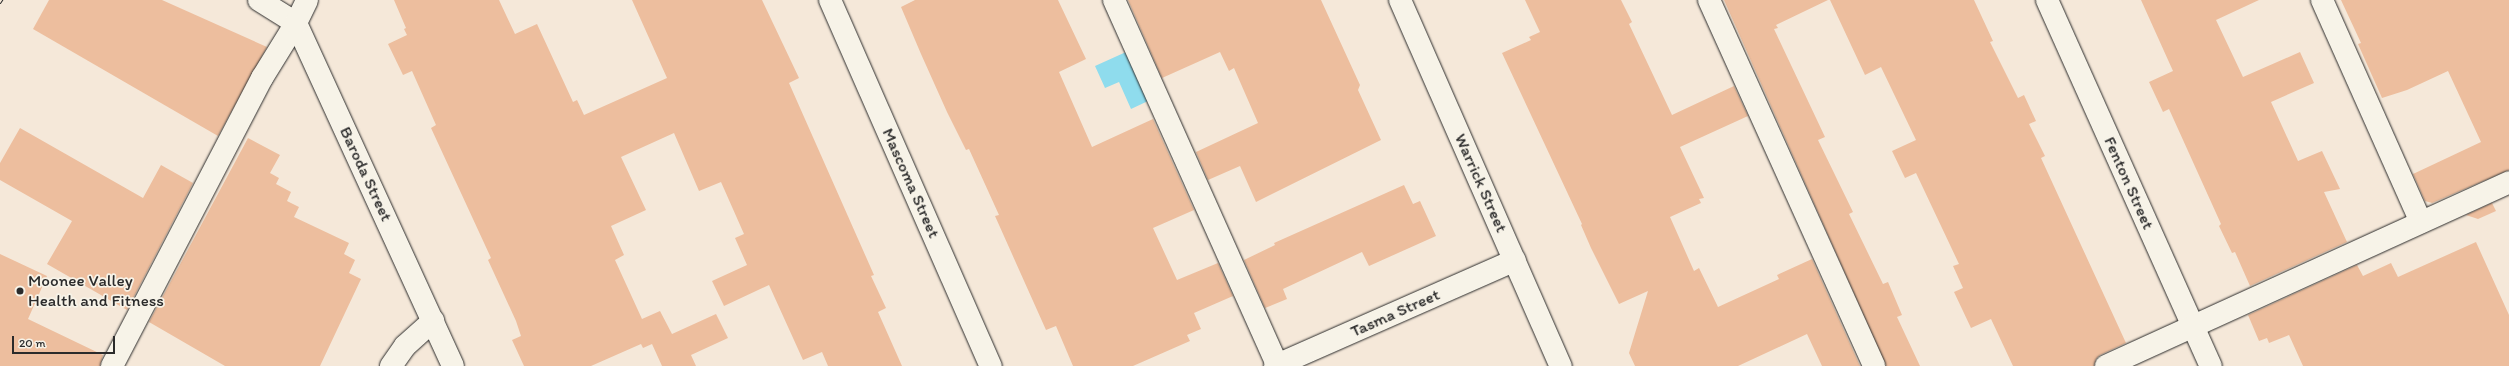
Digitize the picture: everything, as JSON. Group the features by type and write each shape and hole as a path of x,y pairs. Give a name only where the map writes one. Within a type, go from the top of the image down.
{"street":[{"path":"259,0 296,23"},
{"path":"112,366 262,78 296,23 306,0"},
{"name":"Mascoma Street","path":"830,0 991,366"},
{"path":"1114,0 1276,366"},
{"name":"Warrick Street","path":"1400,0 1562,366"},
{"path":"1709,0 1874,366"},
{"name":"Fenton Street","path":"2047,0 2211,366"},
{"path":"2322,0 2421,222"},
{"name":"Baroda Street","path":"296,23 453,366"},
{"path":"2106,366 2509,182"},
{"name":"Tasma Street","path":"1276,366 1515,260"},
{"path":"391,366 405,346 433,321"}],"water":[{"path":"1126,52 1148,101 1131,109 1119,82 1105,88 1095,66"}],"building":[{"path":"49,0 162,0 267,47 218,136 33,29"},
{"path":"394,0 499,0 515,34 537,24 573,102 577,100 584,115 667,78 632,0 762,0 799,78 789,83 874,275 871,276 886,308 878,312 902,366 828,366 822,352 803,360 769,285 724,306 712,281 747,265 735,238 744,234 721,182 699,191 674,133 621,157 646,210 611,226 624,255 615,260 642,319 660,311 672,334 716,314 728,338 691,355 696,366 662,366 652,344 643,348 641,344 591,366 524,366 512,340 521,336 516,321 488,260 491,258 431,128 436,125 412,71 403,75 388,44 407,35 404,29 406,28"},
{"path":"915,0 1058,0 1086,59 1059,72 1092,147 1153,119 1194,210 1153,228 1177,280 1218,263 1233,296 1194,313 1201,329 1187,335 1190,341 1133,366 1073,366 1056,326 1046,330 995,216 999,215 969,149 966,150 947,112 921,54 901,7"},
{"path":"1128,0 1321,0 1360,85 1358,90 1381,140 1256,202 1240,166 1208,180 1196,152 1258,123 1234,68 1229,71 1220,52 1162,78"},
{"path":"1525,0 1621,0 1632,22 1629,24 1672,115 1734,86 1748,116 1680,147 1704,198 1699,199 1701,203 1670,217 1694,271 1699,268 1718,307 1779,279 1777,275 1812,259 1860,366 1822,366 1807,334 1738,366 1635,366 1629,353 1648,291 1619,304 1591,248 1581,225 1582,224 1502,53 1531,40 1529,37 1540,32"},
{"path":"1724,0 1828,0 1776,25 1778,28 1774,29 1825,137 1818,140 1853,212 1849,214 1883,284 1888,282 1902,315 1897,317 1920,366 1886,366"},
{"path":"1830,0 1974,0 1993,41 1990,42 2018,98 2024,95 2036,121 2029,124 2045,156 2041,158 2126,343 2100,355 2096,359 2094,366 2013,366 1991,319 1971,328 1954,292 1963,288 1953,266 1959,264 1916,173 1905,178 1892,151 1916,140 1881,67 1865,75"},
{"path":"2141,0 2259,0 2216,20 2243,77 2300,52 2314,83 2271,102 2298,161 2322,151 2340,189 2324,192 2347,242 2250,286 2235,252 2232,253 2219,226 2221,224 2169,109 2163,112 2149,82 2173,71"},
{"path":"2341,0 2509,0 2509,170 2432,203 2425,201 2413,174 2481,142 2448,71 2407,90 2382,98 2358,44 2361,43"},
{"path":"20,128 143,198 161,165 193,183 127,310 47,264 72,221 0,180 0,163"},
{"path":"248,138 280,155 270,173 279,178 276,184 291,192 287,201 299,207 294,217 349,243 344,254 355,260 349,273 361,279 320,366 225,366 149,322"},
{"path":"1404,185 1413,204 1420,201 1436,236 1369,266 1362,252 1283,289 1287,299 1265,308 1244,260 1275,245 1274,243"},
{"path":"2492,203 2496,211 2478,219 2466,215"},
{"path":"2476,242 2509,315 2509,366 2303,366 2289,335 2269,343 2267,338 2259,341 2248,315 2357,265 2363,276 2391,263 2398,277"},
{"path":"0,254 47,276 28,319 103,355 100,366 0,366"}],"place":[{"name":"Moonee Valley Health and Fitness","path":"20,291"}]}
